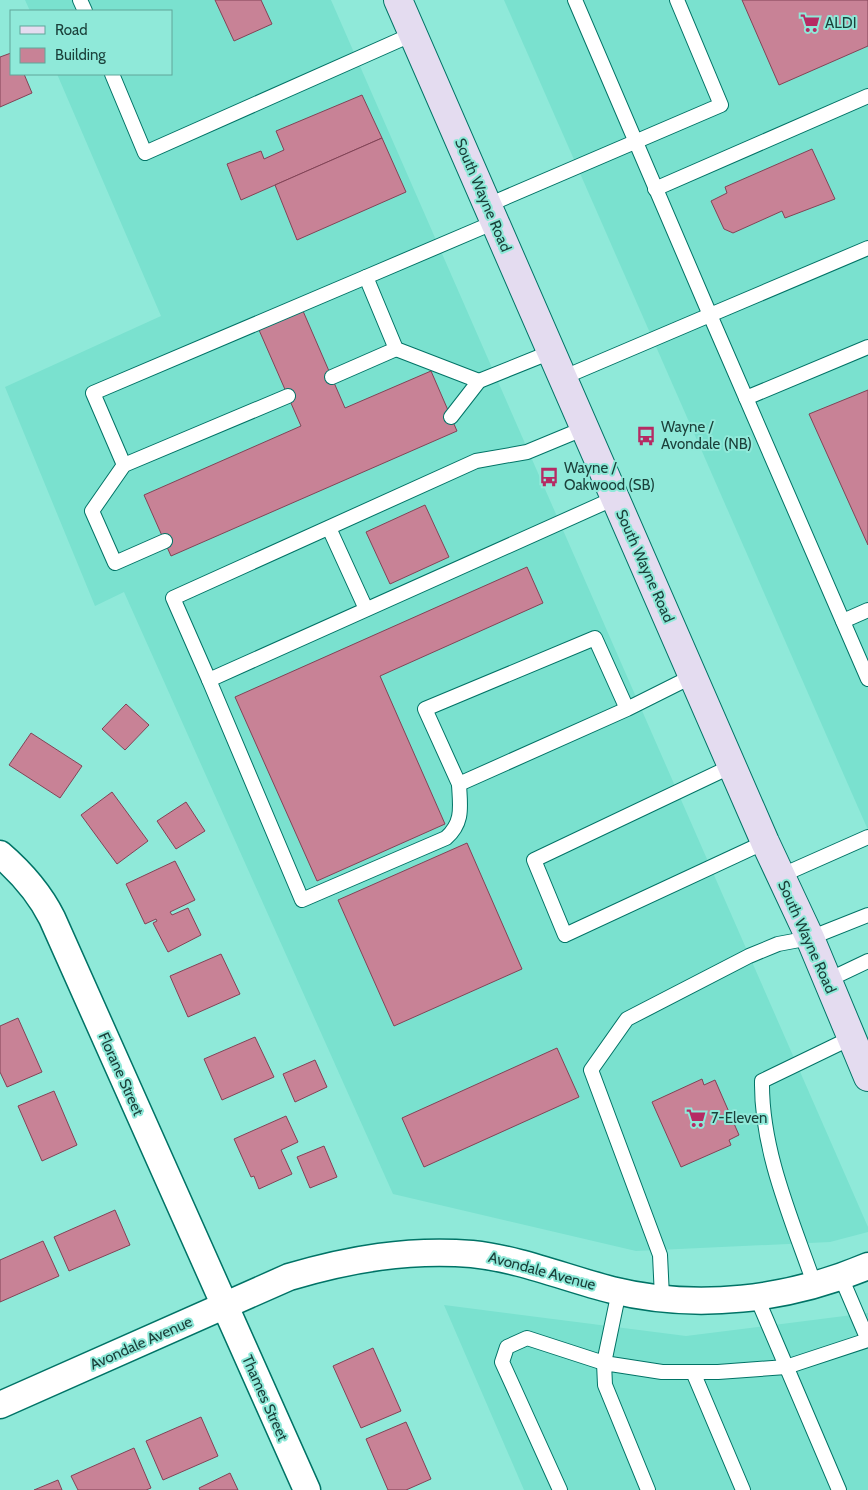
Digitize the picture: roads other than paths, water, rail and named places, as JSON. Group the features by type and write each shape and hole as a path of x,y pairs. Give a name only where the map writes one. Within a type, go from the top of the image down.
{"main road":[{"name":"South Wayne Road","path":"398,0 780,876 810,938 826,981 868,1077"}],"street":[{"name":"Florane Street","path":"0,854 22,873 41,897 52,918 224,1307"},
{"name":"Avondale Avenue","path":"0,1405 289,1277 329,1265 404,1253 456,1253 510,1260 619,1291 700,1300 757,1298 815,1286 868,1266"},
{"name":"Thames Street","path":"224,1307 307,1490"}],"lane":[{"path":"575,0 868,679"},
{"path":"124,465 93,393 366,277 635,142 722,105 676,0"},
{"path":"112,75 145,153 413,34"},
{"path":"655,189 868,96"},
{"path":"562,378 868,248"},
{"path":"366,277 396,349"},
{"path":"746,398 868,347"},
{"path":"332,377 396,349 479,381"},
{"path":"451,417 479,381 551,352"},
{"path":"165,541 115,563 92,511 124,465 288,396"},
{"path":"585,428 528,452 476,461 173,598 302,900 446,838 455,830 458,822 459,784 425,709 595,638 627,709"},
{"path":"209,680 616,498"},
{"path":"329,528 366,609"},
{"path":"843,621 868,610"},
{"path":"459,784 627,709 693,676"},
{"path":"732,766 534,860 565,935 766,842"},
{"path":"780,876 868,837"},
{"path":"662,1297 660,1255 591,1070 627,1019 749,956 778,944 810,938 868,915"},
{"path":"826,981 868,961"},
{"path":"815,1286 778,1178 762,1107 762,1081 851,1038"},
{"path":"560,1490 502,1362 507,1347 527,1338 604,1363 662,1372 786,1367 868,1340 842,1277"},
{"path":"619,1291 604,1363 605,1386 648,1490"},
{"path":"757,1298 839,1490"},
{"path":"693,1372 743,1490"}],"place":[{"name":"ALDI","path":"810,23"},
{"name":"Wayne / Avondale (NB)","path":"646,436"},
{"name":"Wayne / Oakwood (SB)","path":"549,477"},
{"name":"7-Eleven","path":"696,1118"}]}
